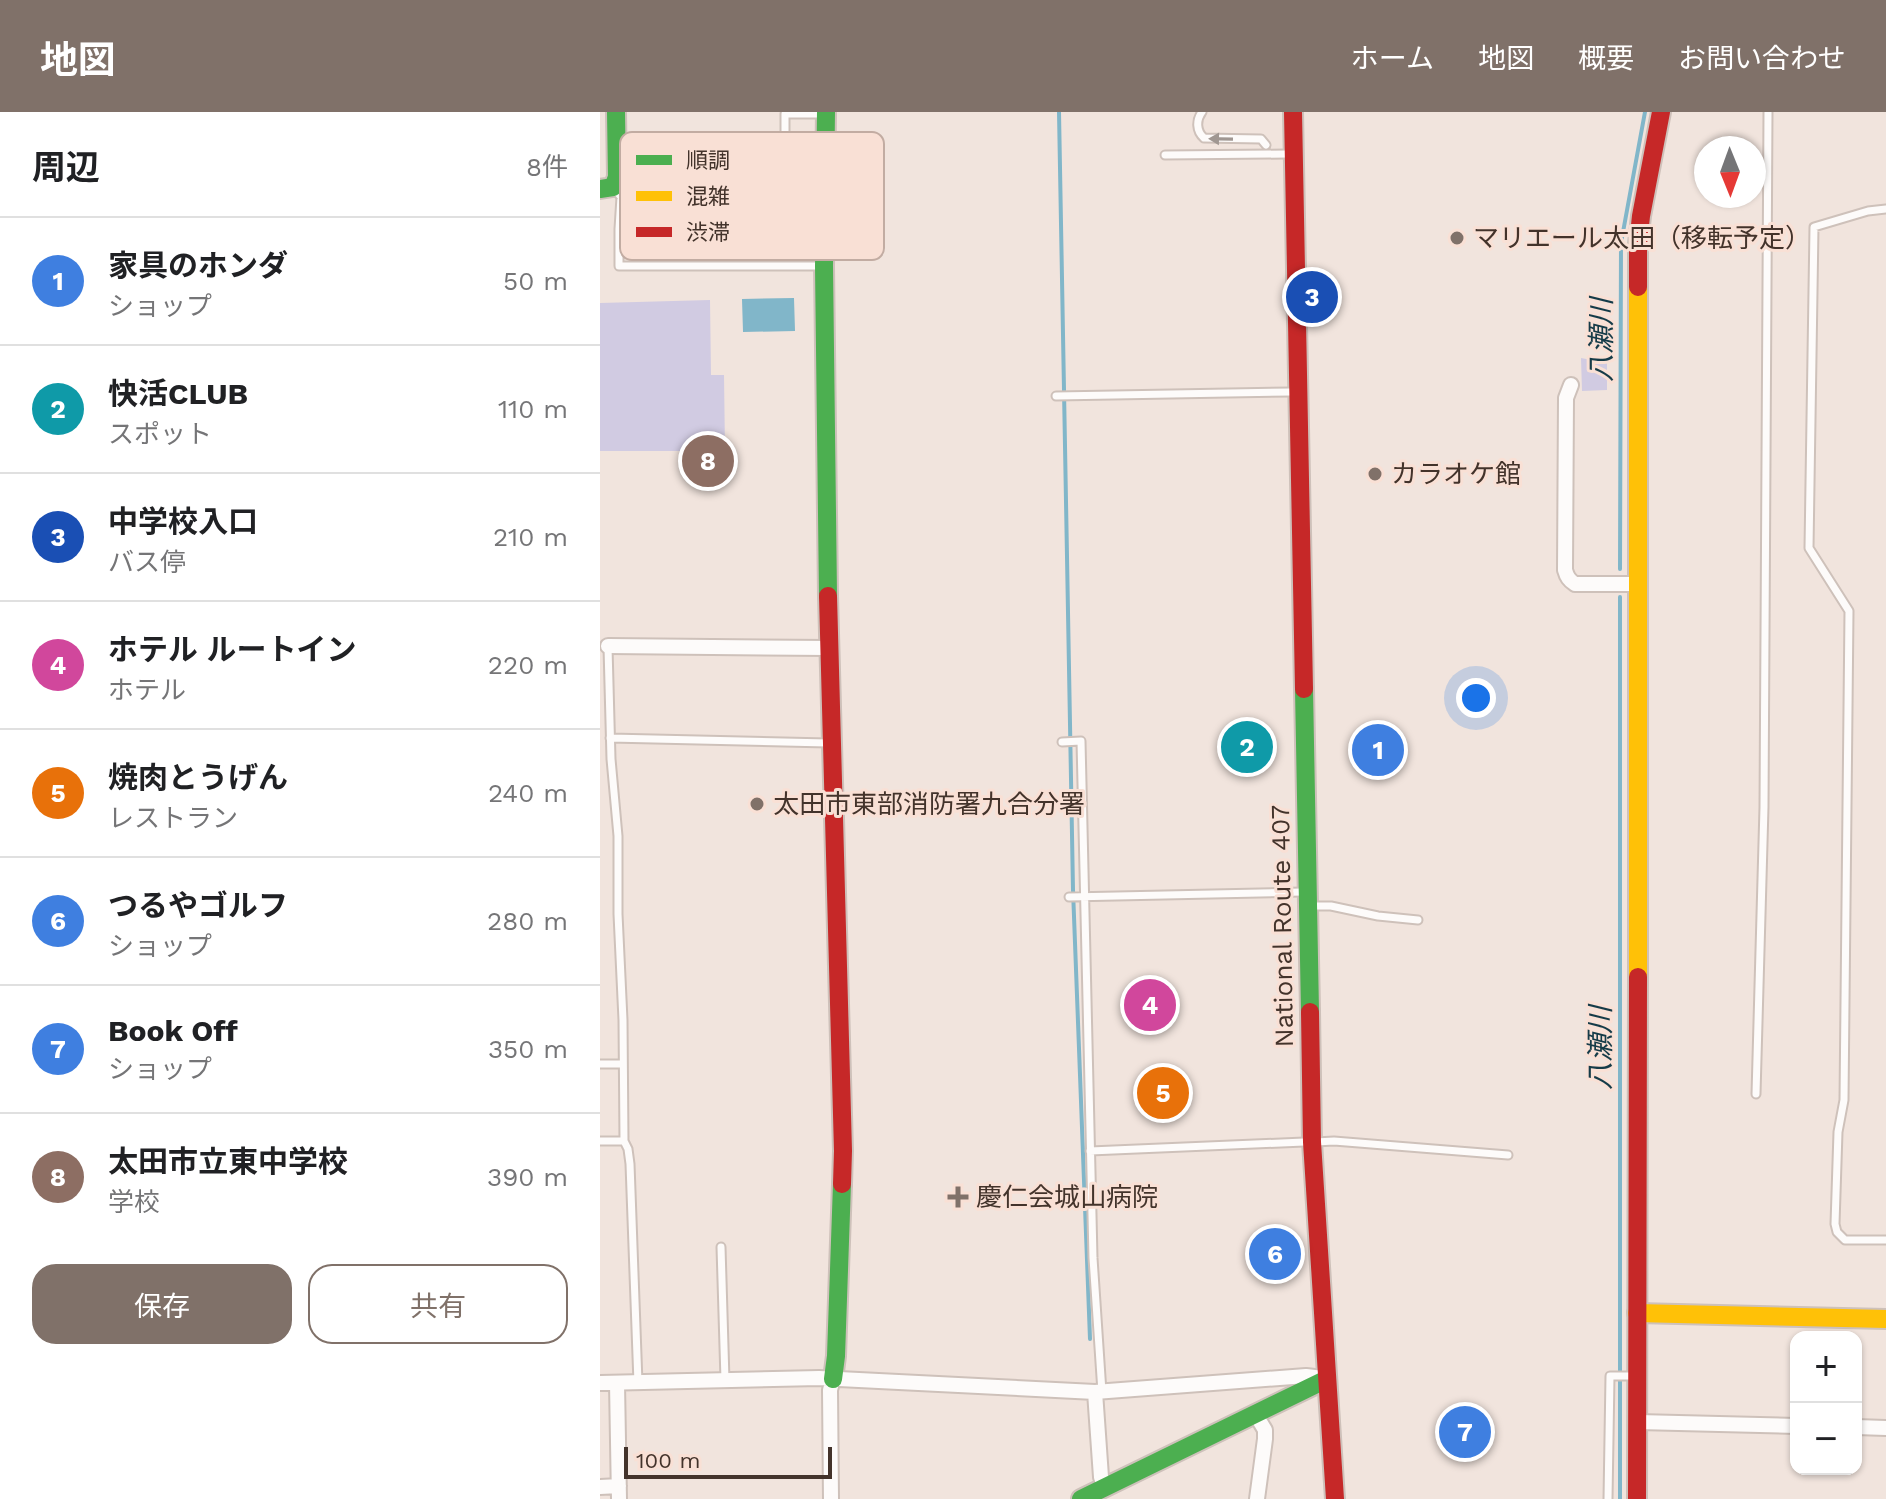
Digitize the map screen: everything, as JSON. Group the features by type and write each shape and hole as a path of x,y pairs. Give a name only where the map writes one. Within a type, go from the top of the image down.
{"main road":[{"path":"607,188 617,177 616,112"},
{"name":"National Route 407","path":"1293,112 1312,1142 1335,1499"},
{"path":"1637,1499 1638,1422 1632,1376 1637,1313 1638,244 1661,112"},
{"path":"824,260 830,744 843,1151 833,1379"},
{"path":"1637,1313 1886,1319"},
{"path":"1091,1495 1327,1379"}],"street":[{"path":"1571,385 1566,398 1567,577 1575,584 1638,584"},
{"path":"608,646 828,648"},
{"path":"600,1383 833,1379 1098,1392 1306,1376 1327,1379"},
{"path":"831,1499 830,1390 833,1379"},
{"path":"1257,1499 1265,1439 1260,1413 1267,1402 1266,1389 1260,1379"},
{"path":"600,1487 619,1493 617,1383"},
{"path":"1091,1495 1101,1477 1098,1392"},
{"path":"1638,1422 1790,1426"},
{"path":"1862,1427 1886,1428"}],"lane":[{"path":"1202,112 1198,129 1204,138 1261,139 1266,145"},
{"path":"1756,1094 1764,792 1768,112"},
{"path":"785,132 785,114 826,113"},
{"path":"1165,155 1293,154"},
{"path":"1886,209 1868,211 1814,227 1809,548 1849,611 1844,1100 1838,1132 1835,1224 1837,1232 1845,1240 1886,1240"},
{"path":"620,213 619,266 824,266"},
{"path":"1058,396 1298,392"},
{"path":"608,646 610,738 618,836 624,1141 630,1164 638,1383"},
{"path":"610,738 830,744"},
{"path":"1064,742 1081,741 1082,897 1098,1392"},
{"path":"1069,897 1308,899 1378,916 1418,920"},
{"path":"600,1064 623,1064"},
{"path":"600,1141 624,1141"},
{"path":"1090,1151 1334,1141 1508,1155"},
{"path":"721,1247 725,1380"},
{"path":"1608,1499 1610,1376 1632,1376"}],"shaded area":[{"path":"710,300 711,375 724,375 725,451 600,451 600,303"},
{"path":"1581,358 1607,363 1607,390 1582,391"}],"water":[{"path":"794,298 795,331 743,332 742,299"}],"waterway":[{"path":"1059,112 1073,890 1090,1339"},
{"name":"八瀬川","path":"1620,569 1621,243 1645,112"},
{"name":"八瀬川","path":"1620,597 1620,1499"}],"traffic: fast":[{"path":"600,189 613,187 617,177 616,112"},
{"path":"826,112 826,132"},
{"path":"824,260 828,596"},
{"path":"1304,689 1310,1012"},
{"path":"833,1379 842,1184"},
{"path":"1081,1499 1327,1379"}],"traffic: slow":[{"path":"1638,287 1638,977"},
{"path":"1637,1313 1886,1319"}],"traffic: jam":[{"path":"1293,112 1304,689"},
{"path":"1638,287 1641,216 1661,112"},
{"path":"828,596 842,1184"},
{"path":"1637,1499 1638,977"},
{"path":"1310,1012 1312,1142 1335,1499"}],"place":[{"name":"マリエール太田（移転予定）","path":"1457,238"},
{"name":"中学校入口","path":"1312,297"},
{"name":"太田市立東中学校","path":"708,461"},
{"name":"カラオケ館","path":"1375,474"},
{"name":"快活CLUB","path":"1247,747"},
{"name":"家具のホンダ","path":"1378,750"},
{"name":"太田市東部消防署九合分署","path":"757,804"},
{"name":"ホテル ルートイン","path":"1150,1005"},
{"name":"焼肉とうげん","path":"1163,1093"},
{"name":"慶仁会城山病院","path":"958,1197"},
{"name":"つるやゴルフ","path":"1275,1254"},
{"name":"Book Off","path":"1465,1432"}]}
